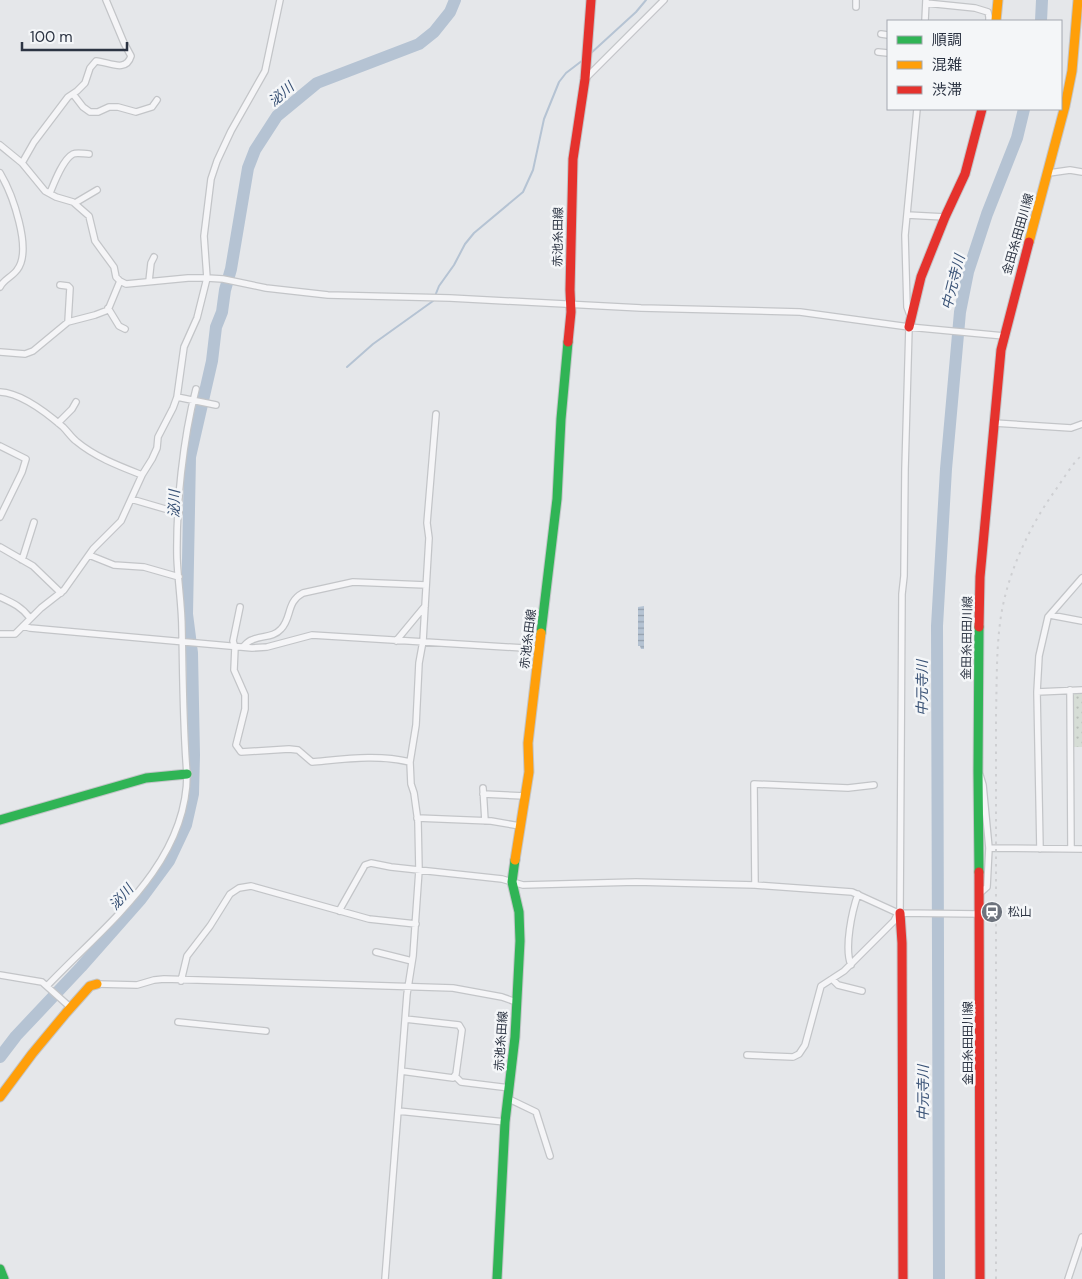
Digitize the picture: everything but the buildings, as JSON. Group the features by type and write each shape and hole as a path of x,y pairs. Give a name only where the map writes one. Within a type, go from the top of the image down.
{"main road":[{"name":"赤池糸田線","path":"497,1279 505,1122 510,1088 520,931 519,912 512,882 529,772 528,743 557,499 561,419 571,312 573,159 585,78 591,0"},
{"path":"996,20 998,0"},
{"name":"金田糸田田川線","path":"980,1279 976,914 979,894 980,577 1002,335 1065,106 1080,11 1078,0"},
{"path":"912,324 921,278 945,217 965,174 982,110"},
{"path":"0,820 146,778 187,774"},
{"path":"902,914 903,1279"},
{"path":"0,1097 68,1006 90,986 97,984"},
{"path":"0,1269 4,1279"}],"street":[{"path":"22,163 34,142 68,97 85,83 90,68 96,61 122,66 130,61 132,56 124,43 106,0"},
{"path":"0,634 15,634 30,618 61,593 89,555 121,521 142,475 157,448 158,437 177,397 184,346 197,318 207,278 204,236 211,178 231,131 265,70 280,0"},
{"path":"585,78 664,0"},
{"path":"856,0 856,7"},
{"path":"925,20 926,1 975,8 988,12 989,20"},
{"path":"881,34 887,35"},
{"path":"878,52 887,53"},
{"path":"73,94 83,108 90,112 98,112 109,107 118,107 136,112 152,107 157,100"},
{"path":"746,1055 793,1058 799,1054 807,1038 821,986 851,965 902,914 902,594 904,576 905,469 912,324 907,307 905,235 917,110"},
{"path":"0,145 22,163 46,191 75,203 89,216 95,241 114,267 116,277 120,282 126,284 207,278 328,295 450,298 641,308 800,312 1002,335"},
{"path":"50,193 70,155 76,153 89,154"},
{"path":"1048,173 1070,170 1082,172"},
{"path":"0,173 19,219 24,245 17,270 0,286"},
{"path":"75,203 97,190"},
{"path":"907,215 945,217"},
{"path":"149,282 151,263 154,257"},
{"path":"0,352 25,354 32,351 68,322 100,314 108,308 120,282"},
{"path":"60,285 70,288 68,322"},
{"path":"108,308 119,326 124,330"},
{"path":"49,987 74,957 105,929 136,894 158,865 181,819 187,794 187,774 183,642 177,558 180,488 196,389"},
{"path":"0,392 10,393 24,400 58,423 76,441 97,455 142,475"},
{"path":"177,397 216,405"},
{"path":"58,423 72,409 76,402"},
{"path":"385,1279 405,1019 416,924 419,870 417,818 411,784 410,762 416,725 419,663 423,641 428,538 427,523 436,414"},
{"path":"994,423 1072,428 1082,424"},
{"path":"0,446 26,459 22,472 0,517"},
{"path":"131,499 179,513"},
{"path":"22,560 34,522"},
{"path":"0,546 33,566 61,593"},
{"path":"89,555 114,565 144,567 179,577"},
{"path":"1040,849 1037,692 1039,656 1048,617 1082,578"},
{"path":"243,647 251,640 274,635 282,628 291,604 296,597 303,593 353,582 426,585"},
{"path":"0,597 14,602 30,618"},
{"path":"396,641 425,606"},
{"path":"240,607 233,642 235,647 234,670 245,695 245,709 236,745 241,752 289,749 298,750 312,762 336,758 394,758 410,762"},
{"path":"1050,615 1082,621"},
{"path":"24,626 235,647 267,647 312,635 540,649"},
{"path":"1070,690 1071,849"},
{"path":"1037,692 1082,690"},
{"path":"978,771 984,785 989,848 987,887 979,894"},
{"path":"755,885 754,784 848,788 874,785"},
{"path":"485,821 483,791 525,796"},
{"path":"417,818 485,821 520,826"},
{"path":"989,848 1082,849"},
{"path":"339,911 365,865 371,863 502,879 523,885 636,882 755,885 852,892 902,914 976,914"},
{"path":"181,981 187,956 210,926 230,894 239,888 251,886 369,919 416,924"},
{"path":"851,965 849,960 849,934 858,894"},
{"path":"376,952 412,961"},
{"path":"0,975 42,982 68,1006"},
{"path":"832,979 838,984 862,991"},
{"path":"97,984 125,986 154,980 453,988 502,997 516,1002"},
{"path":"405,1019 459,1025 462,1030 455,1076"},
{"path":"178,1022 266,1031"},
{"path":"401,1071 453,1078 455,1076"},
{"path":"455,1076 461,1082 510,1088"},
{"path":"508,1099 536,1112 550,1156"},
{"path":"398,1111 505,1122"},
{"path":"1068,1279 1082,1237"}],"shaded area":[{"path":"1082,693 1082,747 1074,747 1074,694"}],"water":[{"path":"644,606 644,649 641,649 638,646 638,607"}],"waterway":[{"name":"泌川","path":"0,1057 16,1036 81,967 141,899 169,861 186,825 193,794 194,755 192,653 187,614 190,457 212,361 216,327 222,312 225,290 231,269 248,168 255,150 277,116 317,83 419,44 434,32 450,12 455,0"},
{"path":"590,54 636,12 646,0"},
{"name":"中元寺川","path":"1041,20 1042,0"},
{"path":"347,367 373,344 433,301 439,286 474,233 523,192 533,170 544,119 559,82 566,73 583,60"},
{"name":"中元寺川","path":"939,1279 937,626 946,469 960,312 968,272 987,214 1017,138 1024,110"}],"railway":[{"path":"996,1279 996,713 999,635 1006,594 1022,548 1045,505 1082,455"}],"traffic: fast":[{"path":"541,633 557,499 561,419 568,342"},
{"path":"979,627 979,872"},
{"path":"0,820 146,778 187,774"},
{"path":"497,1279 505,1122 515,1037 520,941 519,912 512,882 515,860"},
{"path":"0,1269 4,1279"}],"traffic: slow":[{"path":"996,20 998,0"},
{"path":"1029,242 1065,106 1072,71 1078,0"},
{"path":"515,860 529,772 528,743 541,633"},
{"path":"0,1097 66,1013 90,986 97,984"}],"traffic: jam":[{"path":"568,342 571,312 573,159 585,79 591,0"},
{"path":"909,327 921,277 965,174 982,110"},
{"path":"979,627 980,577 1001,350 1029,242"},
{"path":"979,872 980,1279"},
{"path":"900,913 902,943 903,1279"}],"place":[{"name":"松山","path":"992,912"}]}
